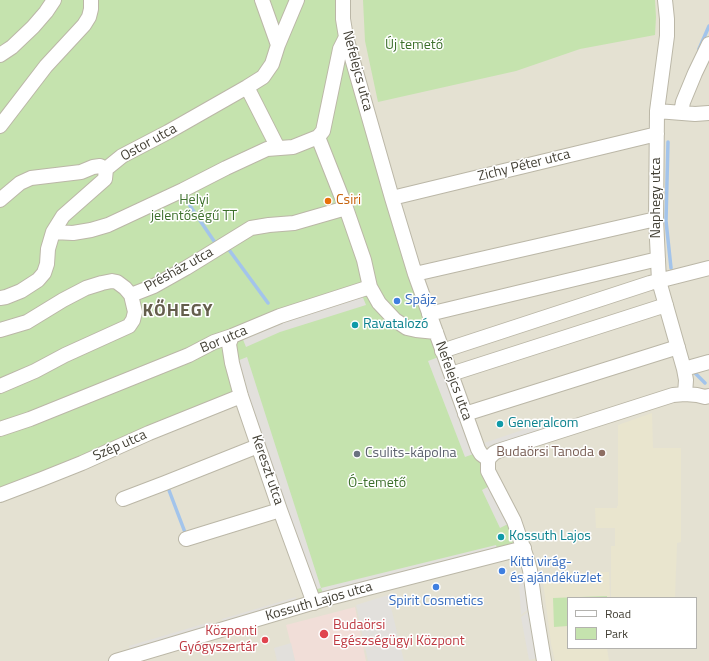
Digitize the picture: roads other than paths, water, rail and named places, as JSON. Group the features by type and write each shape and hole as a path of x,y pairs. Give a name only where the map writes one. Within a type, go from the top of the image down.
{"street":[{"path":"0,55 12,47 32,28 54,0"},
{"path":"0,126 46,66 84,25 89,17 91,9 91,0 86,0"},
{"path":"262,0 278,45"},
{"name":"Ostor utca","path":"0,200 20,183 31,178 81,172 100,166 106,168 122,156 168,132 263,77 272,64 278,45 297,0"},
{"name":"Nefelejcs utca","path":"343,0 343,19 346,37 415,274 480,454 489,458"},
{"name":"Naphegy utca","path":"665,0 667,36 657,111 656,219 659,281 684,369 686,380 685,394"},
{"path":"53,232 73,233 108,225 267,149 293,147 318,137 323,131 340,49 346,37"},
{"path":"681,113 683,102 709,44"},
{"path":"247,87 278,148"},
{"path":"657,111 696,114 709,113"},
{"name":"Zichy Péter utca","path":"392,198 657,134"},
{"path":"318,137 346,208 364,260 370,287 379,302 395,320 407,328 436,332"},
{"path":"0,298 6,298 21,291 38,280 44,273 53,232 63,216 105,179 106,168"},
{"name":"Présház utca","path":"0,386 35,371 65,354 129,326 133,320 135,312 131,295 154,286 251,228 294,223 346,208"},
{"path":"415,274 656,219"},
{"path":"429,314 658,259"},
{"path":"442,351 659,281 709,268"},
{"path":"0,330 27,322 86,288 102,283 112,281 118,282 131,295"},
{"name":"Bor utca","path":"0,429 30,419 189,355 214,342 280,316 370,287"},
{"path":"451,374 666,305"},
{"name":"Kereszt utca","path":"232,336 229,344 232,363 241,396 314,603"},
{"path":"465,414 678,347"},
{"path":"684,369 709,362"},
{"path":"544,661 530,570 514,521 488,470 489,458 494,452 511,446 673,395 685,394 708,397"},
{"name":"Szép utca","path":"0,495 56,474 149,433 241,396"},
{"path":"123,499 258,446"},
{"path":"186,539 280,510"},
{"name":"Kossuth Lajos utca","path":"116,661 314,603 524,548"}],"waterway":[{"path":"699,49 709,26"},
{"path":"668,142 666,221 671,268"},
{"path":"182,194 216,244"},
{"path":"227,247 268,303"},
{"path":"695,373 705,383"},
{"path":"167,485 186,535"}],"place":[{"name":"Csiri","path":"328,201"},
{"name":"Spájz","path":"397,301"},
{"name":"Ravatalozó","path":"355,325"},
{"name":"Generalcom","path":"500,424"},
{"name":"Budaörsi Tanoda","path":"602,453"},
{"name":"Csulits-kápolna","path":"357,454"},
{"name":"Kossuth Lajos","path":"501,537"},
{"name":"Kitti virág- és ajándéküzlet","path":"502,571"},
{"name":"Spirit Cosmetics","path":"436,587"},
{"name":"Budaörsi Egészségügyi Központ","path":"324,634"},
{"name":"Központi Gyógyszertár","path":"265,640"}],"district":[{"name":"KŐHEGY","path":"178,312"}],"park label":[{"name":"Új temető","path":"414,46"},
{"name":"Helyi jelentőségű TT","path":"194,210"},
{"name":"Ó-temető","path":"377,484"}]}
